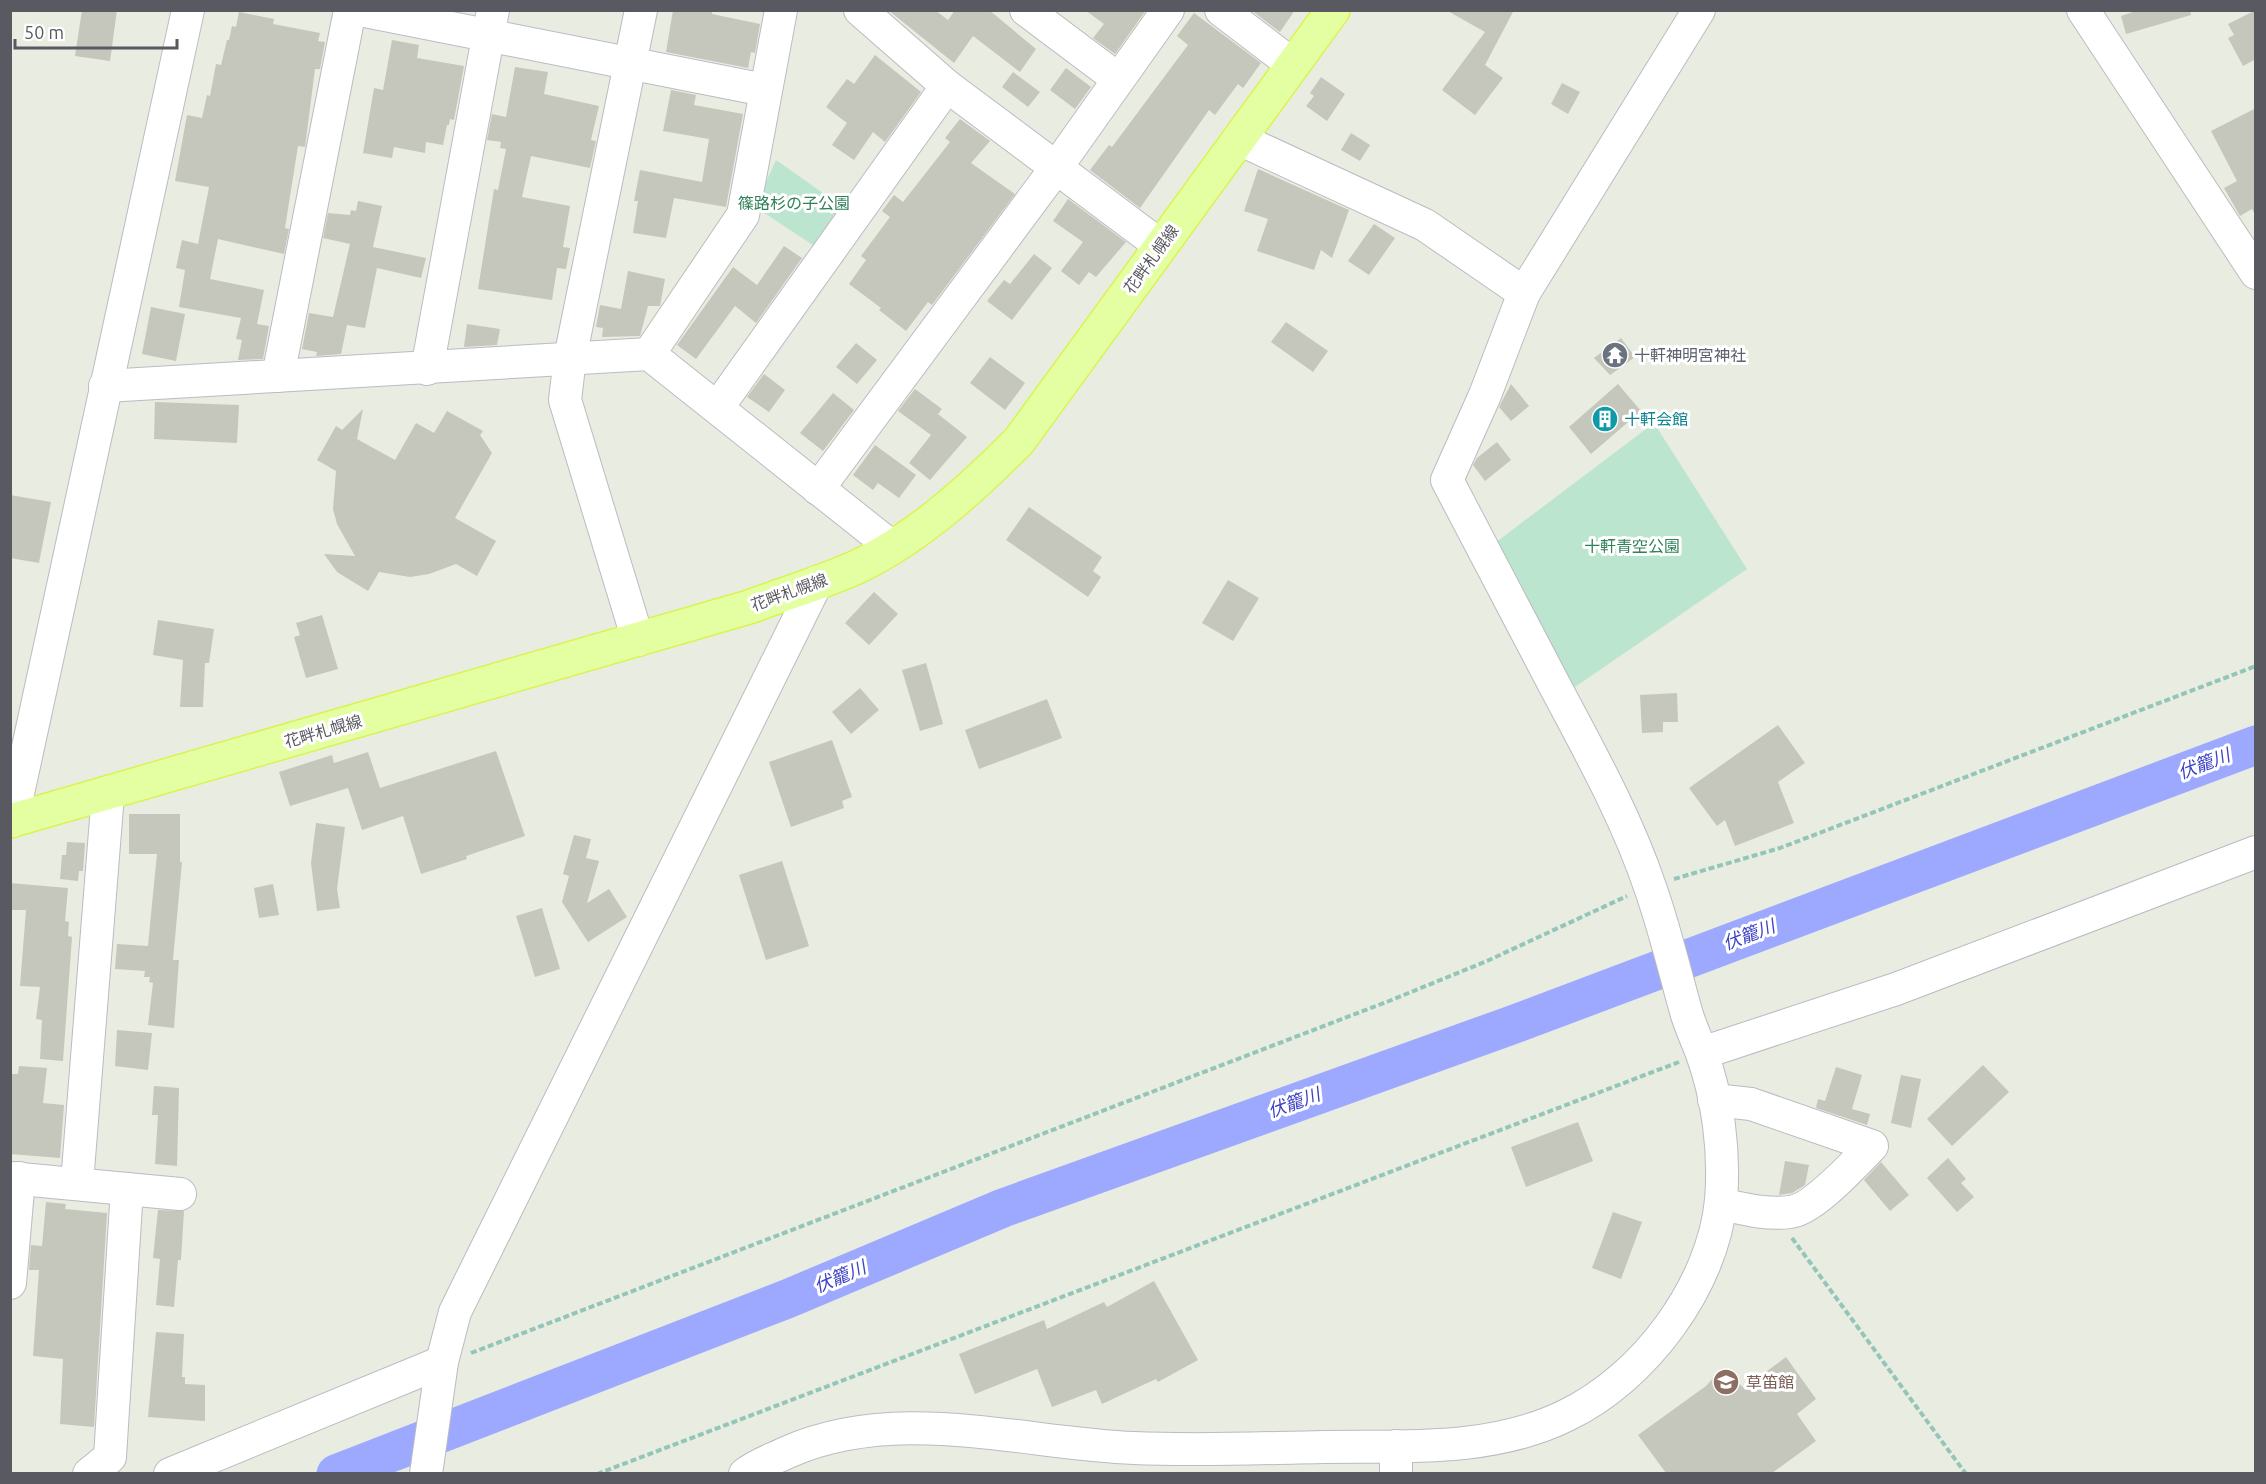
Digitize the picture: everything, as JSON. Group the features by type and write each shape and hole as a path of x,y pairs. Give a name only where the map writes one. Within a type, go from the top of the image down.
{"main road":[{"name":"花畔札幌線","path":"11,821 749,607 860,565 892,547 971,489 1019,441 1333,10"}],"street":[{"path":"11,821 188,10"},
{"path":"278,376 350,10"},
{"path":"360,10 491,23 631,64 765,90"},
{"path":"638,640 565,400 570,358 641,10"},
{"path":"649,354 742,215 782,10"},
{"path":"860,10 947,86 1161,246"},
{"path":"1026,10 1118,79"},
{"path":"818,489 1056,168 1168,10"},
{"path":"1221,10 1293,65"},
{"path":"746,1473 813,1441 866,1430 937,1428 1132,1448 1215,1449 1396,1460 1526,1430 1565,1417 1606,1392 1650,1349 1689,1300 1712,1243 1721,1204 1722,1155 1714,1100 1652,895 1601,773 1446,480 1485,395 1524,293 1699,10"},
{"path":"2083,10 2256,273"},
{"path":"427,369 491,23"},
{"path":"718,407 947,86"},
{"path":"1239,139 1425,225 1524,293"},
{"path":"105,386 427,369 649,354 892,547"},
{"path":"426,1473 441,1369 454,1312 817,582"},
{"path":"77,1183 108,794"},
{"path":"1696,1040 1896,989 2256,852"},
{"path":"1714,1100 1751,1104 1872,1146 1822,1195 1793,1212 1763,1212 1721,1204"},
{"path":"10,1282 15,1178 180,1194"},
{"path":"89,1473 110,1456 127,1189"},
{"path":"170,1473 441,1369"}],"path":[{"path":"441,1369 486,1348 1389,1001 1652,895 2256,666"},
{"path":"597,1473 1696,1040"},
{"path":"1782,1212 1786,1228 1817,1275 1825,1280 1966,1473"}],"green space":[{"name":"篠路杉の子公園","path":"776,160 840,205 816,247 755,207"},
{"name":"十軒青空公園","path":"1654,423 1747,569 1572,689 1495,543"}],"building":[{"path":"82,10 117,10 110,61 75,56"},
{"path":"673,10 712,10 712,14 760,24 755,53 751,52 748,68 666,52"},
{"path":"888,10 935,10 948,20 955,10 989,10 1036,49 1020,72 973,36 954,63"},
{"path":"1085,10 1146,10 1115,54 1093,38 1104,24"},
{"path":"1251,10 1295,10 1280,32"},
{"path":"1446,10 1514,10 1485,65 1503,78 1475,115 1442,90 1485,32"},
{"path":"2139,10 2190,10 2191,15 2126,34 2121,16"},
{"path":"2256,10 2256,59 2243,66 2228,38 2234,35 2228,24"},
{"path":"239,12 274,19 273,24 320,33 318,41 325,42 320,69 315,69 305,147 298,146 285,228 289,229 284,254 218,239 210,279 264,290 257,324 269,326 263,359 238,360 242,340 236,339 241,318 179,307 185,270 176,268 182,240 198,244 209,187 175,181 187,115 202,118 207,95 210,96 216,64 221,65 227,40 229,40 232,26 236,27"},
{"path":"1194,13 1261,63 1243,88 1238,84 1215,115 1209,110 1140,208 1090,170 1109,145 1112,147 1188,45 1177,36"},
{"path":"392,40 419,45 417,58 464,66 454,120 450,119 447,125 443,145 426,142 425,153 394,147 392,158 363,153 374,88 383,90"},
{"path":"875,55 921,92 885,142 873,132 854,160 832,145 847,123 826,107 847,79 854,84"},
{"path":"515,67 548,72 544,94 599,106 591,140 596,141 590,168 531,156 522,197 570,206 563,247 570,248 566,269 557,268 552,300 478,289 494,189 498,190 506,149 500,148 501,142 487,140 492,114 506,117"},
{"path":"1066,68 1091,87 1075,109 1050,90"},
{"path":"1013,72 1040,92 1028,107 1002,87"},
{"path":"1321,77 1345,94 1327,121 1306,106 1314,96 1310,93"},
{"path":"1562,83 1580,92 1568,114 1551,104"},
{"path":"671,90 696,95 694,105 743,114 726,207 674,198 666,238 633,233 638,201 634,201 640,170 702,182 709,139 663,131"},
{"path":"2256,108 2256,216 2252,209 2240,216 2224,188 2237,181 2211,131"},
{"path":"960,119 990,141 971,163 1015,194 932,305 928,302 906,331 879,310 881,308 849,284 866,260 861,256 890,217 882,211 894,195 903,202 950,142 945,138"},
{"path":"1351,133 1370,145 1360,161 1341,150"},
{"path":"1258,169 1349,210 1332,258 1321,250 1314,270 1257,251 1268,219 1244,211"},
{"path":"1068,199 1126,242 1096,277 1089,272 1079,285 1061,271 1083,242 1053,221"},
{"path":"358,201 382,206 373,247 426,258 421,278 377,268 365,328 347,325 341,354 316,356 317,352 302,349 309,313 333,317 350,244 323,238 328,213 350,215 351,210 356,211"},
{"path":"1374,224 1395,238 1369,275 1348,261"},
{"path":"784,246 802,258 756,323 735,306 696,359 677,345 733,267 757,285"},
{"path":"1034,254 1052,268 1012,320 987,301 1004,280 1010,284"},
{"path":"628,271 665,279 660,306 648,306 640,336 602,337 603,328 596,327 600,305 621,309"},
{"path":"151,307 185,314 176,361 142,354"},
{"path":"1286,322 1328,351 1313,372 1271,342"},
{"path":"467,324 500,329 497,345 464,347"},
{"path":"1621,338 1635,357 1610,375 1594,358"},
{"path":"856,343 877,360 857,384 836,367"},
{"path":"990,357 1025,383 1005,410 970,383"},
{"path":"764,374 785,390 769,412 747,397"},
{"path":"1511,384 1529,406 1511,421 1499,407"},
{"name":"十軒会館","path":"1618,384 1641,411 1591,454 1569,427"},
{"path":"915,389 942,409 938,414 967,437 930,480 909,463 931,435 898,411"},
{"path":"833,393 854,410 823,451 800,433"},
{"path":"155,402 239,405 237,443 154,439"},
{"path":"363,409 357,439 395,460 416,423 434,433 447,411 483,431 480,435 492,453 455,518 496,541 477,576 456,564 429,574 410,577 379,572 368,591 337,572 324,554 355,556 337,524 333,509 336,471 317,460 336,426 342,430"},
{"path":"1497,442 1511,460 1485,481 1473,465 1477,458"},
{"path":"875,445 916,475 899,498 878,483 873,490 853,475"},
{"path":"10,495 51,502 39,563 10,558"},
{"path":"1029,507 1102,557 1093,571 1101,577 1088,597 1006,540"},
{"path":"1228,580 1259,598 1233,641 1202,623"},
{"path":"874,592 898,614 869,645 845,623"},
{"path":"322,615 338,669 306,678 294,637 300,635 296,623"},
{"path":"158,620 214,629 209,663 205,663 203,707 180,707 183,660 153,655"},
{"path":"926,663 943,724 920,731 902,670"},
{"path":"860,688 879,710 851,734 832,712"},
{"path":"1677,693 1678,722 1663,722 1663,732 1642,733 1640,695"},
{"path":"1047,699 1062,738 979,769 965,730"},
{"path":"1778,725 1805,763 1778,782 1794,823 1735,846 1725,820 1717,826 1689,788"},
{"path":"832,740 852,797 842,801 844,808 791,827 769,762"},
{"path":"496,751 525,836 421,874 403,816 362,830 348,788 290,806 279,772 332,755 334,763 368,752 380,788"},
{"path":"129,814 180,814 180,862 182,862 173,960 179,960 174,1028 148,1025 153,983 149,982 150,977 144,977 145,971 115,969 117,944 148,946 157,854 129,854"},
{"path":"316,823 345,827 337,889 340,908 317,911 311,863"},
{"path":"574,835 591,839 586,858 599,861 587,903 609,889 627,917 588,942 562,902 569,876 563,874"},
{"path":"67,842 85,843 83,871 79,871 78,881 60,879 62,855 66,855"},
{"path":"782,861 809,946 766,960 739,875"},
{"path":"10,883 68,888 65,921 69,922 68,936 72,937 63,1061 40,1059 42,1020 36,1019 40,987 20,986 26,910 10,910"},
{"path":"273,884 279,915 259,918 254,888"},
{"path":"542,908 560,969 535,977 516,916"},
{"path":"117,1030 152,1033 148,1070 115,1066"},
{"path":"1983,1065 2009,1092 1952,1146 1927,1119"},
{"path":"19,1066 47,1068 43,1103 64,1105 60,1158 10,1154 10,1089 12,1074 18,1074"},
{"path":"1836,1067 1862,1075 1852,1109 1870,1114 1867,1125 1816,1108 1818,1099 1825,1101"},
{"path":"1901,1075 1921,1079 1911,1128 1891,1123"},
{"path":"154,1086 179,1088 177,1166 155,1164 158,1115 152,1115"},
{"path":"1578,1122 1593,1161 1526,1187 1511,1147"},
{"path":"1948,1158 1966,1179 1961,1183 1974,1197 1957,1212 1927,1178"},
{"path":"1785,1161 1809,1165 1805,1185 1792,1193 1779,1195"},
{"path":"1881,1162 1909,1195 1890,1211 1864,1180"},
{"path":"46,1202 66,1204 65,1209 107,1213 94,1427 60,1424 63,1359 33,1356 39,1270 29,1270 31,1245 42,1246"},
{"path":"158,1210 184,1211 181,1260 178,1260 174,1307 156,1305 160,1259 153,1258"},
{"path":"1613,1212 1642,1222 1621,1279 1592,1268"},
{"path":"1154,1281 1198,1360 1158,1382 1156,1379 1102,1404 1096,1390 1052,1407 1037,1369 975,1394 959,1354 1044,1320 1047,1329 1104,1302 1107,1307"},
{"path":"156,1332 184,1334 182,1377 185,1377 185,1384 205,1385 205,1421 148,1417"},
{"path":"1786,1357 1816,1399 1797,1414 1816,1441 1772,1473 1666,1473 1638,1435 1706,1386 1715,1376 1728,1374 1744,1388"}],"waterway":[{"name":"伏籠川","path":"336,1474 787,1299 1003,1208 1512,1025 2256,745"}],"place":[{"name":"十軒神明宮神社","path":"1615,355"},
{"name":"十軒会館","path":"1605,419"},
{"name":"草笛館","path":"1726,1382"}]}
